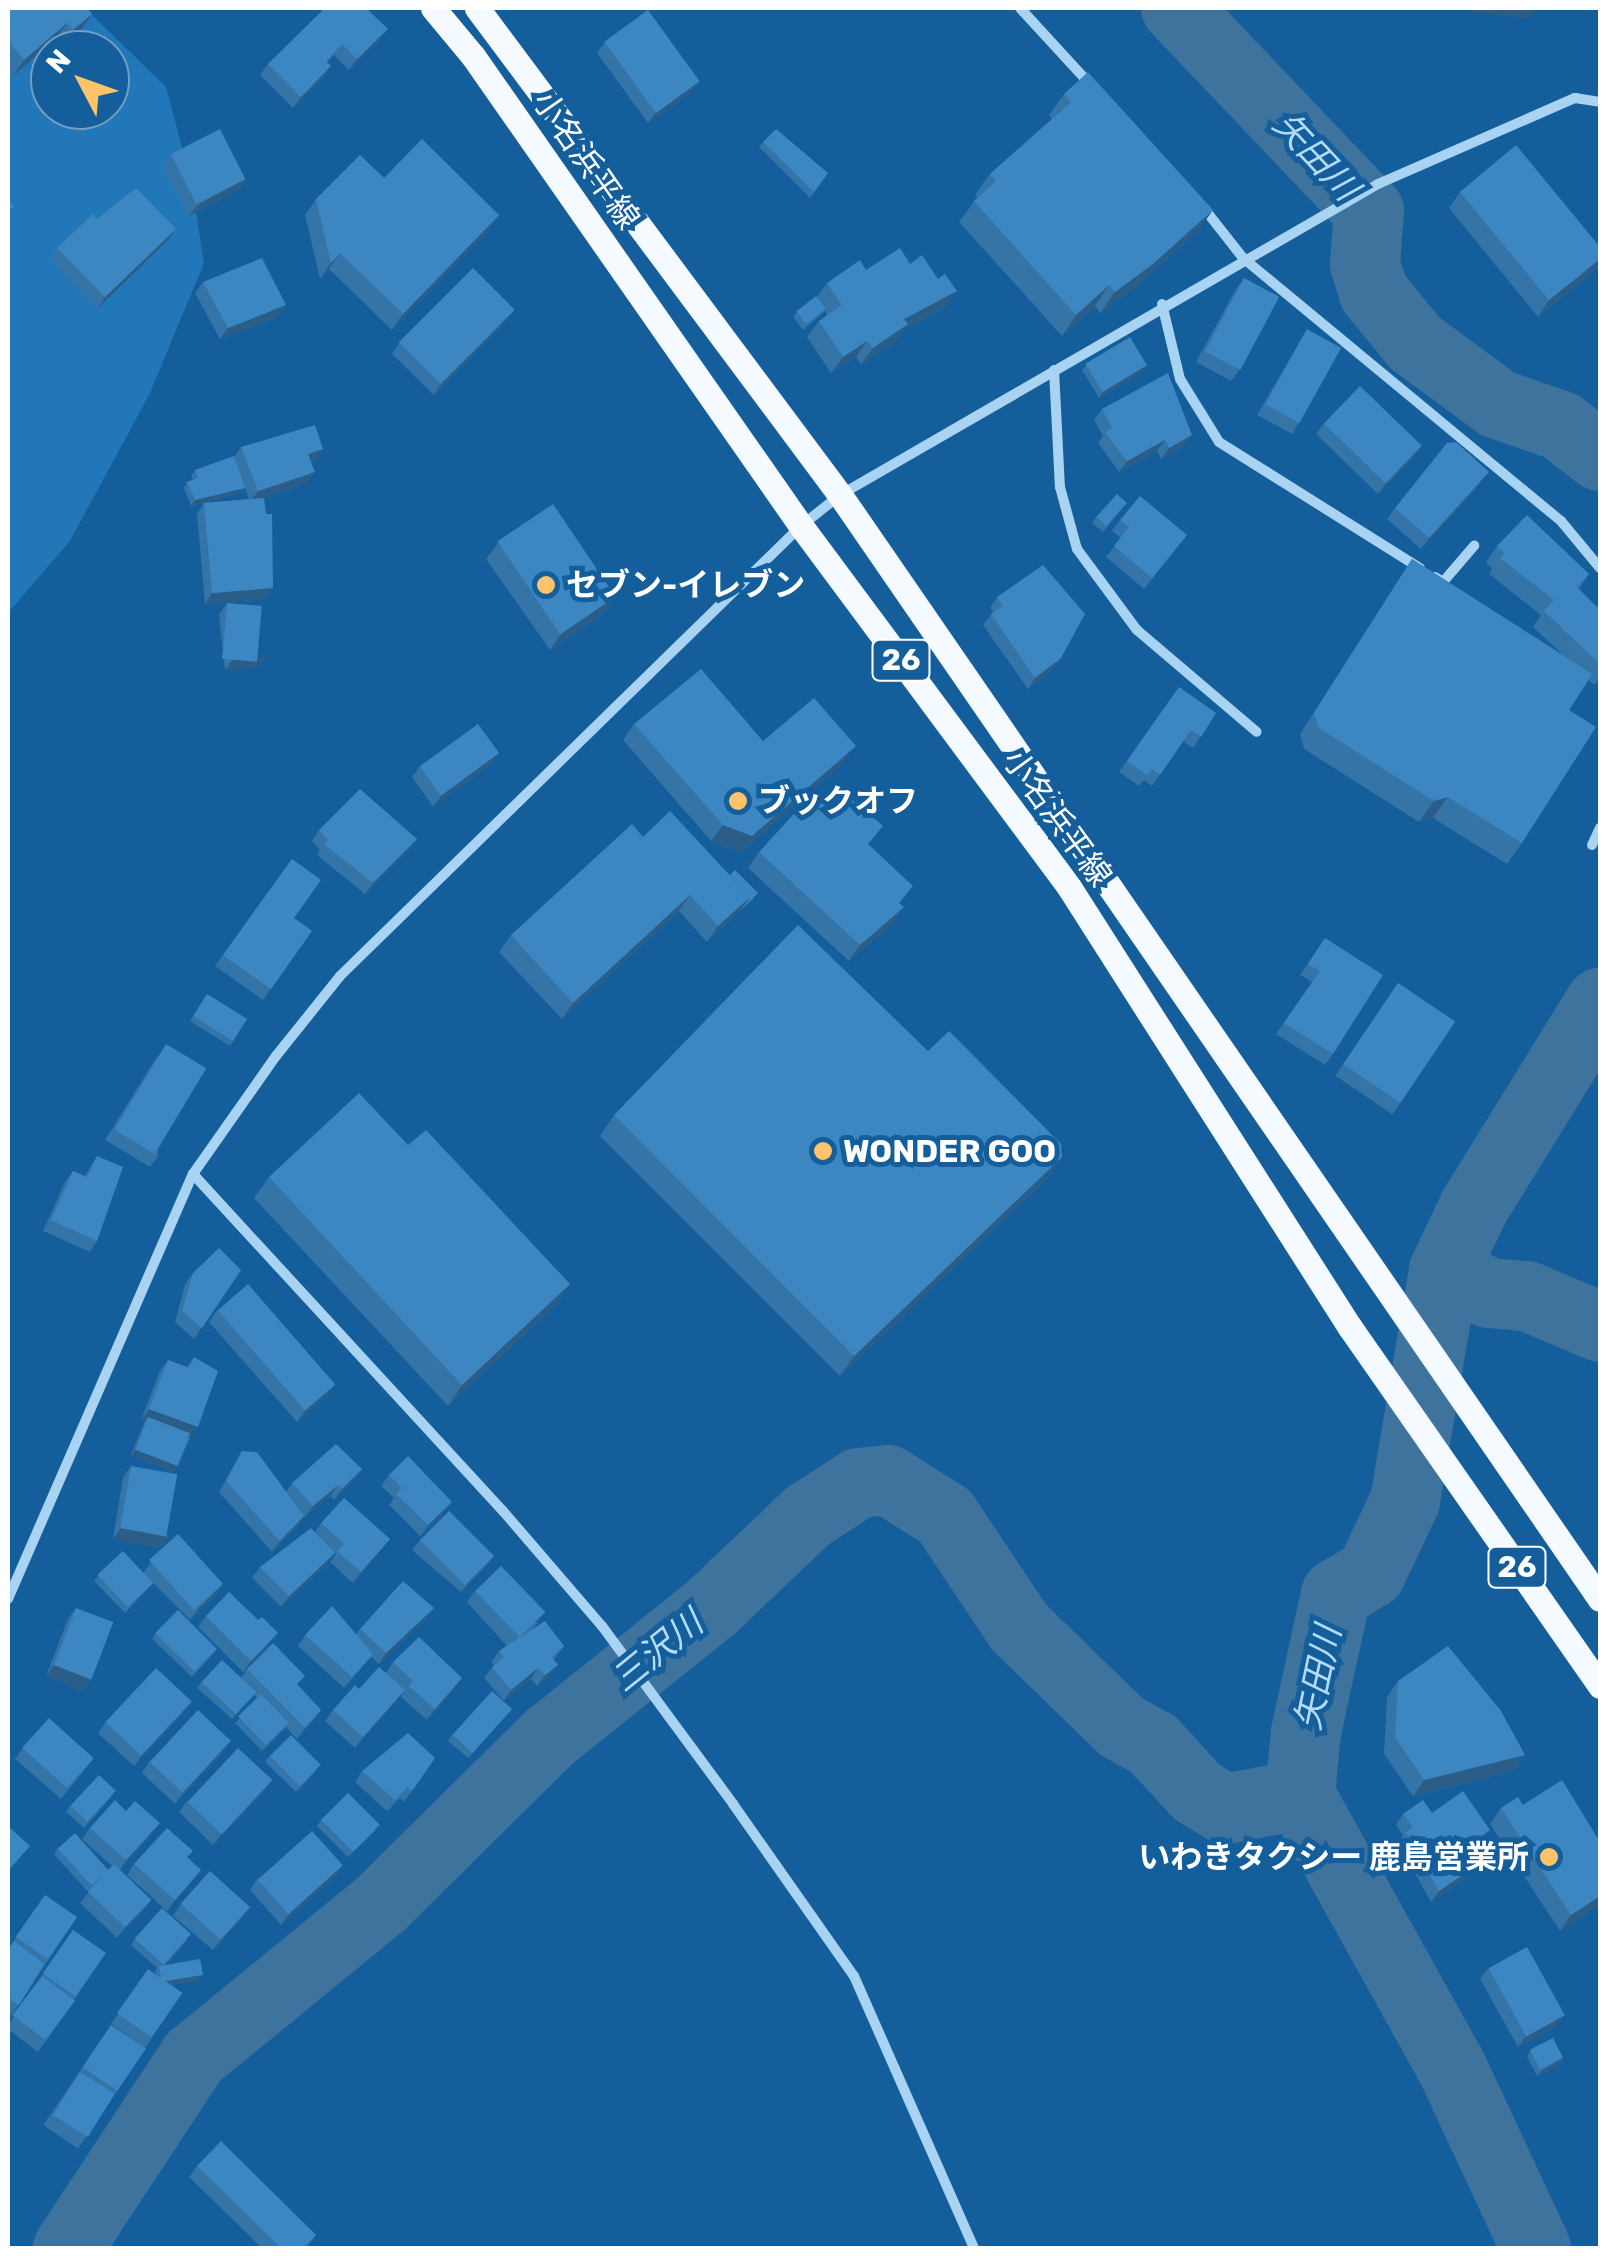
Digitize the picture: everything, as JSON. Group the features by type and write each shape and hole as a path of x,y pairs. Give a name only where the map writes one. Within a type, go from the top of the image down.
{"main road":[{"name":"小名浜平線","path":"433,8 474,56 802,526 1070,887 1350,1326 1600,1686"},
{"name":"小名浜平線","path":"477,8 840,495 1380,1286 1600,1599"}],"street":[{"path":"1020,8 1099,93"},
{"path":"8,1599 194,1174 340,976 802,526 840,495 1162,304 1378,184 1575,98 1600,102"},
{"path":"1191,193 1243,258 1560,521 1600,568"},
{"path":"1162,304 1180,378 1219,442 1443,582 1474,546"},
{"path":"1054,370 1060,487 1077,549 1136,630 1257,732"},
{"path":"1592,845 1600,828"},
{"path":"194,1174 540,1554 733,1804 854,1976 974,2248"}],"shaded area":[{"path":"8,8 85,8 108,30 30,30 30,130 130,130 130,52 166,87 191,181 204,263 149,395 70,541 8,613"}],"building":[{"path":"8,8 90,8 92,14 73,30 67,23 59,30 30,30 30,55 24,60 8,41"},
{"path":"325,8 366,8 388,29 357,59 342,44 326,61 331,66 301,97 268,64"},
{"path":"648,10 700,81 656,113 604,42"},
{"path":"1088,72 1213,210 1153,264 1115,292 1109,285 1076,315 974,201 996,181 990,174 1071,102 1064,94"},
{"path":"220,129 245,179 196,204 171,154"},
{"path":"776,129 828,173 814,192 763,142"},
{"path":"422,139 499,215 403,314 340,253 331,263 316,199 360,155 384,178"},
{"path":"1516,145 1600,247 1600,259 1549,300 1460,192"},
{"path":"136,188 176,229 105,297 57,248 93,214 97,219"},
{"path":"900,248 910,264 922,255 938,279 945,274 957,291 904,319 908,324 873,348 867,341 843,357 819,321 842,305 827,283 860,260 866,270"},
{"path":"262,258 286,305 228,328 203,282"},
{"path":"473,268 515,310 440,384 399,342"},
{"path":"1244,278 1279,297 1240,370 1205,351"},
{"path":"816,296 826,309 806,324 796,311"},
{"path":"1307,329 1341,348 1299,423 1265,404"},
{"path":"1130,337 1147,365 1102,392 1085,364"},
{"path":"1168,373 1192,435 1169,448 1165,440 1127,461 1105,432 1112,428 1102,409"},
{"path":"1360,386 1422,446 1386,483 1324,423"},
{"path":"315,425 323,449 308,454 315,472 258,491 241,447"},
{"path":"1456,442 1489,472 1429,538 1395,508 1447,443"},
{"path":"234,456 245,488 195,500 187,482 198,478 195,470"},
{"path":"1117,494 1127,503 1106,526 1096,517"},
{"path":"1140,496 1187,535 1152,578 1114,546 1129,527 1120,520"},
{"path":"264,498 266,514 272,514 273,588 212,593 204,503"},
{"name":"セブン-イレブン","path":"553,504 616,597 560,634 497,541"},
{"path":"1527,515 1589,574 1577,587 1600,610 1600,664 1544,611 1554,600 1500,558 1504,553 1497,546"},
{"path":"1412,559 1592,674 1569,710 1596,727 1522,843 1448,797 1434,801 1319,728 1314,713"},
{"path":"1043,565 1085,614 1061,658 1035,678 991,614 1003,606 997,597"},
{"path":"227,603 262,606 257,662 222,659"},
{"name":"ブックオフ","path":"701,669 763,741 814,698 856,746 752,836 723,825 634,724"},
{"path":"1179,687 1216,713 1201,737 1191,730 1160,775 1152,769 1147,775 1127,761"},
{"path":"478,724 499,753 441,795 420,766"},
{"path":"360,789 417,839 373,883 324,844 328,840 319,830"},
{"path":"813,793 833,812 848,795 883,826 868,844 913,886 899,903 904,907 860,945 759,852"},
{"path":"670,811 750,897 718,926 690,895 573,1003 511,935 632,824 643,837"},
{"path":"292,859 321,880 294,918 312,931 271,989 223,955"},
{"path":"735,870 758,893 745,906 750,897 730,875"},
{"name":"WONDER GOO","path":"798,925 928,1051 949,1031 1061,1144 1062,1157 854,1356 614,1115"},
{"path":"1325,938 1383,975 1333,1054 1284,1023 1320,971 1308,964"},
{"path":"1398,983 1455,1022 1400,1103 1343,1064"},
{"path":"207,994 247,1019 233,1041 193,1016"},
{"path":"166,1044 206,1068 155,1154 114,1130"},
{"path":"359,1093 408,1145 426,1130 570,1284 462,1385 269,1177"},
{"path":"97,1156 123,1167 97,1241 51,1220 73,1171 87,1177"},
{"path":"219,1248 241,1270 202,1328 182,1311 193,1273"},
{"path":"248,1284 335,1384 305,1411 218,1310"},
{"path":"194,1357 218,1371 198,1427 149,1409 168,1360 189,1368"},
{"path":"148,1417 190,1433 177,1466 135,1450"},
{"path":"336,1444 362,1469 342,1489 338,1485 313,1506 292,1483"},
{"path":"242,1451 257,1452 304,1516 280,1541 226,1481"},
{"path":"408,1456 452,1502 428,1525 396,1494 402,1488 389,1475"},
{"path":"131,1466 177,1474 166,1536 120,1528"},
{"path":"344,1498 390,1539 361,1572 337,1551 344,1544 321,1523"},
{"path":"449,1511 494,1556 465,1585 420,1540"},
{"path":"311,1528 335,1553 289,1596 260,1567"},
{"path":"178,1534 223,1584 194,1610 149,1560"},
{"path":"123,1551 153,1583 127,1607 97,1575"},
{"path":"501,1566 545,1612 520,1637 475,1591"},
{"path":"403,1581 434,1608 386,1653 360,1629"},
{"path":"229,1592 278,1633 251,1661 206,1616"},
{"path":"332,1606 373,1654 352,1677 305,1635"},
{"path":"76,1608 113,1622 91,1679 54,1665"},
{"path":"178,1610 217,1649 194,1672 155,1633"},
{"path":"545,1621 564,1646 552,1657 558,1665 545,1675 538,1668 511,1690 492,1667 504,1657 499,1651"},
{"path":"419,1637 462,1678 435,1709 409,1686 413,1681 393,1662"},
{"path":"273,1643 305,1676 297,1684 321,1710 305,1728 247,1669"},
{"path":"1448,1646 1501,1711 1525,1755 1424,1780 1395,1737 1398,1681"},
{"path":"222,1660 256,1692 236,1714 202,1682"},
{"path":"379,1667 405,1690 363,1737 333,1710 355,1685 359,1689"},
{"path":"156,1668 192,1701 141,1756 106,1722"},
{"path":"492,1691 512,1709 473,1753 453,1735"},
{"path":"261,1694 289,1723 266,1745 238,1716"},
{"path":"198,1710 231,1741 182,1793 150,1762"},
{"path":"49,1718 94,1758 67,1788 22,1748"},
{"path":"408,1733 435,1758 412,1791 407,1787 395,1800 362,1771"},
{"path":"291,1735 321,1765 299,1786 270,1756"},
{"path":"238,1748 272,1780 222,1834 188,1802"},
{"path":"99,1775 116,1791 87,1821 70,1806"},
{"name":"いわきタクシー 鹿島営業所","path":"1562,1780 1600,1842 1600,1896 1571,1915 1501,1808 1518,1797 1523,1805"},
{"path":"1463,1791 1490,1830 1464,1849 1476,1866 1439,1891 1406,1832 1413,1827 1403,1814 1423,1800 1432,1813"},
{"path":"348,1793 380,1825 353,1852 321,1820"},
{"path":"115,1800 126,1811 135,1801 160,1823 126,1860 90,1828"},
{"path":"8,1826 30,1846 8,1871"},
{"path":"167,1828 193,1851 187,1857 201,1870 175,1900 134,1864"},
{"path":"312,1831 343,1865 289,1914 258,1880"},
{"path":"75,1833 108,1870 91,1886 58,1848"},
{"path":"114,1864 151,1900 125,1927 88,1891"},
{"path":"210,1871 250,1907 221,1940 181,1904"},
{"path":"45,1895 77,1917 48,1959 16,1937"},
{"path":"162,1908 191,1934 164,1965 135,1938"},
{"path":"73,1930 106,1953 75,1996 43,1973"},
{"path":"14,1941 44,1964 19,2005 8,1998 8,1950"},
{"path":"1527,1947 1565,2015 1526,2037 1489,1968"},
{"path":"200,1959 203,1975 165,1981 161,1978 159,1966"},
{"path":"148,1969 182,1993 151,2037 117,2013"},
{"path":"42,1976 75,2001 45,2040 13,2015"},
{"path":"111,2025 146,2048 117,2091 82,2067"},
{"path":"1553,2038 1563,2058 1540,2069 1530,2050"},
{"path":"80,2072 115,2094 88,2137 53,2115"},
{"path":"221,2141 316,2235 303,2248 281,2248 197,2166"}],"waterway":[{"name":"矢田川","path":"1176,8 1369,211 1365,264 1374,293 1415,343 1498,404 1561,426 1600,456"},
{"name":"矢田川","path":"1536,2248 1452,2068 1300,1795 1306,1732 1336,1594 1371,1573 1405,1501 1444,1270 1474,1207 1600,1003"},
{"path":"1444,1270 1489,1293 1527,1296 1600,1327"},
{"name":"三沢川","path":"68,2248 194,2057 381,1904 550,1737 711,1608 808,1516 859,1483 888,1480 945,1516 1019,1627 1122,1727 1153,1744 1197,1792 1225,1809 1300,1795"}],"place":[{"name":"セブン-イレブン","path":"546,585"},
{"name":"ブックオフ","path":"738,801"},
{"name":"WONDER GOO","path":"823,1151"},
{"name":"いわきタクシー 鹿島営業所","path":"1549,1857"}]}
